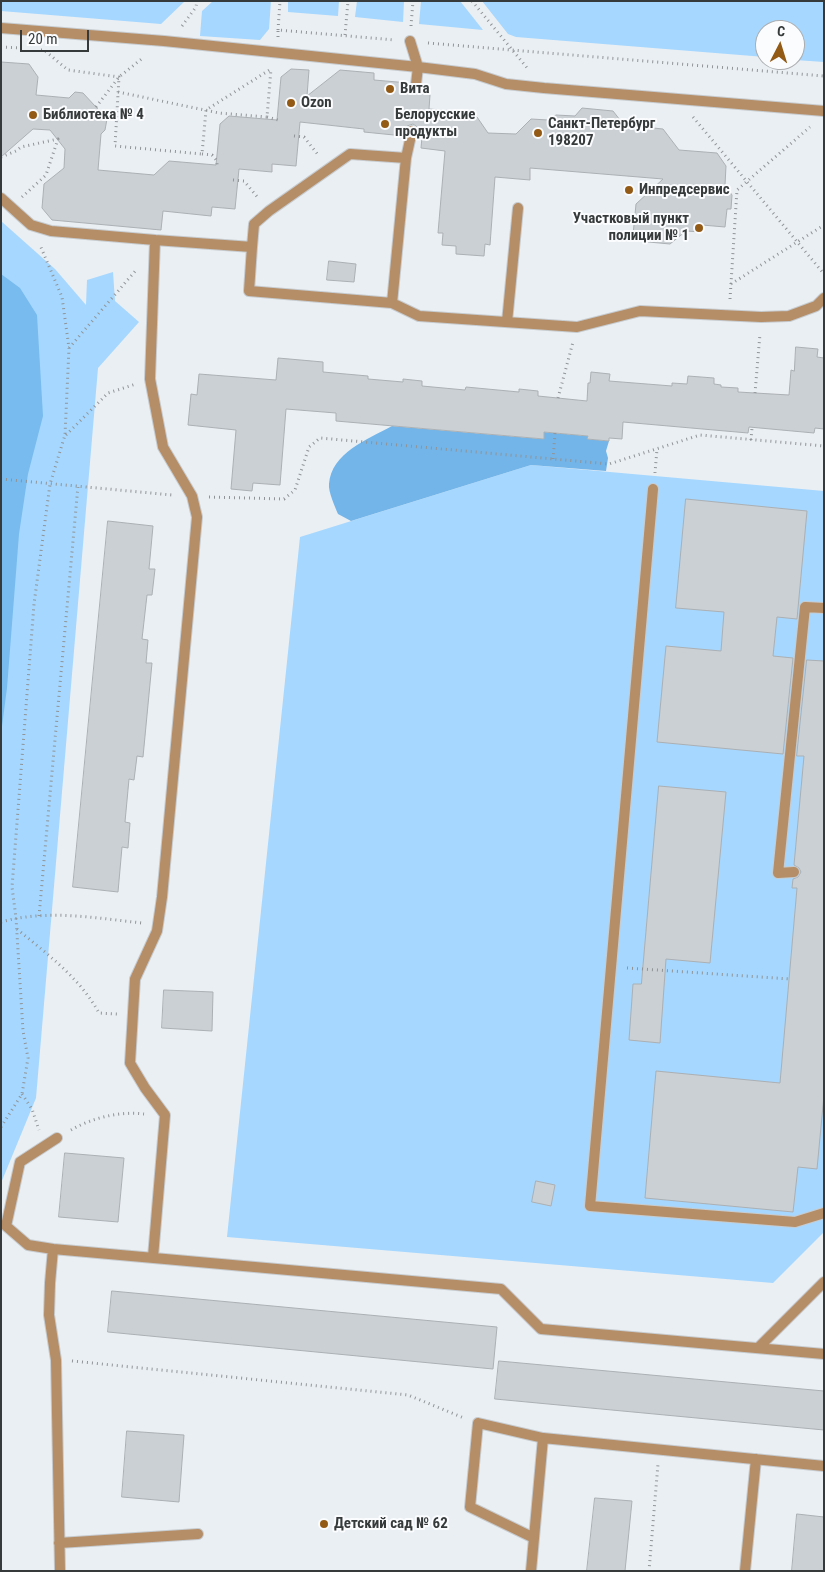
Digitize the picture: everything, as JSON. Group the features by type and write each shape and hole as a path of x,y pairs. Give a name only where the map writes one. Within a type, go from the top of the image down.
{"lane":[{"path":"1,28 164,41 418,67 475,74 506,84 544,88 824,111"},
{"path":"410,41 418,67 416,84"},
{"path":"392,303 406,158 412,131"},
{"path":"406,158 350,154 269,211 254,224 249,291 392,303 419,316 577,327 640,311 762,317 789,316 816,306 824,298"},
{"path":"1,198 32,224 51,231 155,244 252,247"},
{"path":"507,322 518,208"},
{"path":"153,1257 165,1115 145,1088 130,1063 135,979 157,931 162,897 197,517 192,496 163,447 150,379 155,244"},
{"path":"653,489 590,1206 795,1222 824,1213"},
{"path":"794,872 778,873 805,607 824,608"},
{"path":"57,1138 20,1162 6,1226 28,1245 53,1249 501,1289 541,1329 824,1354"},
{"path":"53,1249 50,1315 56,1360 60,1571"},
{"path":"758,1348 824,1282"},
{"path":"534,1538 470,1507 478,1423 543,1438 824,1466"},
{"path":"531,1571 543,1438"},
{"path":"745,1571 756,1459"},
{"path":"60,1542 198,1534"}],"path":[{"path":"267,117 280,1"},
{"path":"345,35 348,1"},
{"path":"410,41 413,1"},
{"path":"472,1 544,88"},
{"path":"278,30 824,76"},
{"path":"1,47 27,49"},
{"path":"36,49 44,50 68,70 119,76 115,146 212,155 217,161 217,165"},
{"path":"206,110 271,69"},
{"path":"118,92 219,113 267,117 278,120"},
{"path":"679,99 824,274"},
{"path":"202,154 206,110"},
{"path":"729,315 737,190 817,122"},
{"path":"294,136 304,137 329,169"},
{"path":"1,157 22,147 58,139 46,175 11,207"},
{"path":"233,180 244,181 269,211"},
{"path":"1,1127 22,1094 28,1058 23,1031 16,918 12,887 34,604 50,484 65,435 69,348 62,297 32,224"},
{"path":"731,284 824,225"},
{"path":"69,348 155,244"},
{"path":"755,393 762,317"},
{"path":"558,398 577,327"},
{"path":"65,435 108,393 150,379"},
{"path":"751,440 752,428"},
{"path":"553,459 555,433"},
{"path":"192,496 284,499 295,490 309,447 320,438 610,464 700,435 824,446"},
{"path":"653,489 656,449"},
{"path":"1,479 180,495"},
{"path":"39,916 78,486"},
{"path":"1,922 16,918 67,916 158,925"},
{"path":"16,929 58,962 92,999 99,1013 133,1016"},
{"path":"612,967 790,979"},
{"path":"22,1094 32,1109 40,1134 46,1144"},
{"path":"57,1138 85,1122 114,1115 138,1113 165,1115"},
{"path":"56,1360 408,1395 478,1423"},
{"path":"649,1571 660,1450"}],"shaded area":[{"path":"1,1 185,1 161,24 1,11"},
{"path":"213,1 271,1 269,29 260,40 200,36 202,11"},
{"path":"288,1 339,1 338,16 288,12"},
{"path":"357,1 404,1 403,22 355,17"},
{"path":"421,1 460,1 483,30 419,24"},
{"path":"482,1 824,1 824,62 805,61 805,20 755,20 755,56 516,37 508,34"},
{"path":"1,221 55,269 86,305 87,280 113,272 115,301 139,322 98,368 36,1098 1,1183"},
{"path":"1,274 20,288 37,315 43,416 28,474 19,534 7,688 1,734"},
{"path":"392,426 543,439 544,432 588,436 588,439 609,441 606,451 608,458 606,471 531,465 351,521 338,514 335,507 329,487 331,473 343,455 352,448"},
{"path":"531,465 824,491 824,1232 773,1283 227,1237 300,537"}],"building":[{"path":"1,62 29,64 38,77 36,95 69,98 75,92 83,93 107,119 105,130 101,134 98,170 154,175 169,161 216,165 220,124 229,116 277,120 281,77 291,69 309,70 307,96 340,70 374,73 374,80 409,83 410,87 415,91 423,86 430,95 429,109 453,111 456,115 477,117 488,133 516,134 531,119 548,120 556,115 575,116 582,108 613,111 624,125 663,129 679,150 717,153 726,166 725,185 732,195 731,209 727,209 725,227 702,225 701,232 686,231 670,244 638,241 633,235 636,204 663,179 530,168 530,180 495,177 490,245 485,244 484,256 456,254 456,246 442,245 443,233 438,233 445,151 421,148 422,137 418,137 419,129 416,126 413,124 407,126 404,136 364,132 364,129 300,122 296,166 272,164 272,172 239,169 235,209 212,207 211,216 163,211 161,230 52,220 42,208 44,184 64,168 65,149 50,130 33,129 1,157"},
{"path":"329,261 356,264 354,282 327,280"},
{"path":"796,347 818,349 817,357 824,358 824,429 815,428 814,433 749,427 748,433 623,422 622,439 609,438 609,441 587,439 588,436 544,432 544,439 336,421 336,413 286,409 280,485 253,483 252,491 231,489 236,430 188,425 191,394 197,395 199,374 276,380 278,358 323,362 323,372 368,376 368,379 403,382 403,379 422,381 422,386 465,390 466,387 519,392 519,389 538,391 538,396 587,401 591,372 610,374 609,381 672,386 672,383 687,384 688,376 714,378 714,384 721,385 721,387 738,388 738,392 789,395 791,370 794,371"},
{"path":"686,499 807,511 797,619 777,617 773,656 793,658 783,754 657,742 666,646 721,651 724,612 676,608"},
{"path":"108,521 153,526 149,569 155,569 152,595 147,595 142,639 148,640 146,663 152,663 143,757 137,756 134,780 129,779 125,822 130,823 128,848 122,847 118,892 73,887"},
{"path":"807,660 824,661 824,1095 817,1169 798,1167 793,1212 645,1198 656,1071 780,1083 797,888 792,888 793,879 798,877 801,872 794,865 804,756 797,756"},
{"path":"659,786 726,792 710,963 666,959 660,1043 629,1040 633,984 641,984"},
{"path":"164,990 213,992 212,1031 162,1028"},
{"path":"65,1153 124,1158 118,1222 59,1217"},
{"path":"536,1181 555,1185 551,1206 532,1202"},
{"path":"112,1291 497,1327 493,1369 108,1332"},
{"path":"499,1361 824,1391 824,1430 495,1399"},
{"path":"127,1431 184,1435 179,1502 122,1497"},
{"path":"595,1498 632,1501 625,1571 587,1571"},
{"path":"797,1514 824,1517 824,1571 792,1571"}],"place":[{"name":"Вита","path":"390,89"},
{"name":"Ozon","path":"291,103"},
{"name":"Библиотека № 4","path":"33,115"},
{"name":"Белорусские продукты","path":"385,124"},
{"name":"Санкт-Петербург 198207","path":"538,133"},
{"name":"Инпредсервис","path":"629,190"},
{"name":"Участковый пункт полиции № 1","path":"699,228"},
{"name":"Детский сад № 62","path":"324,1524"}]}
